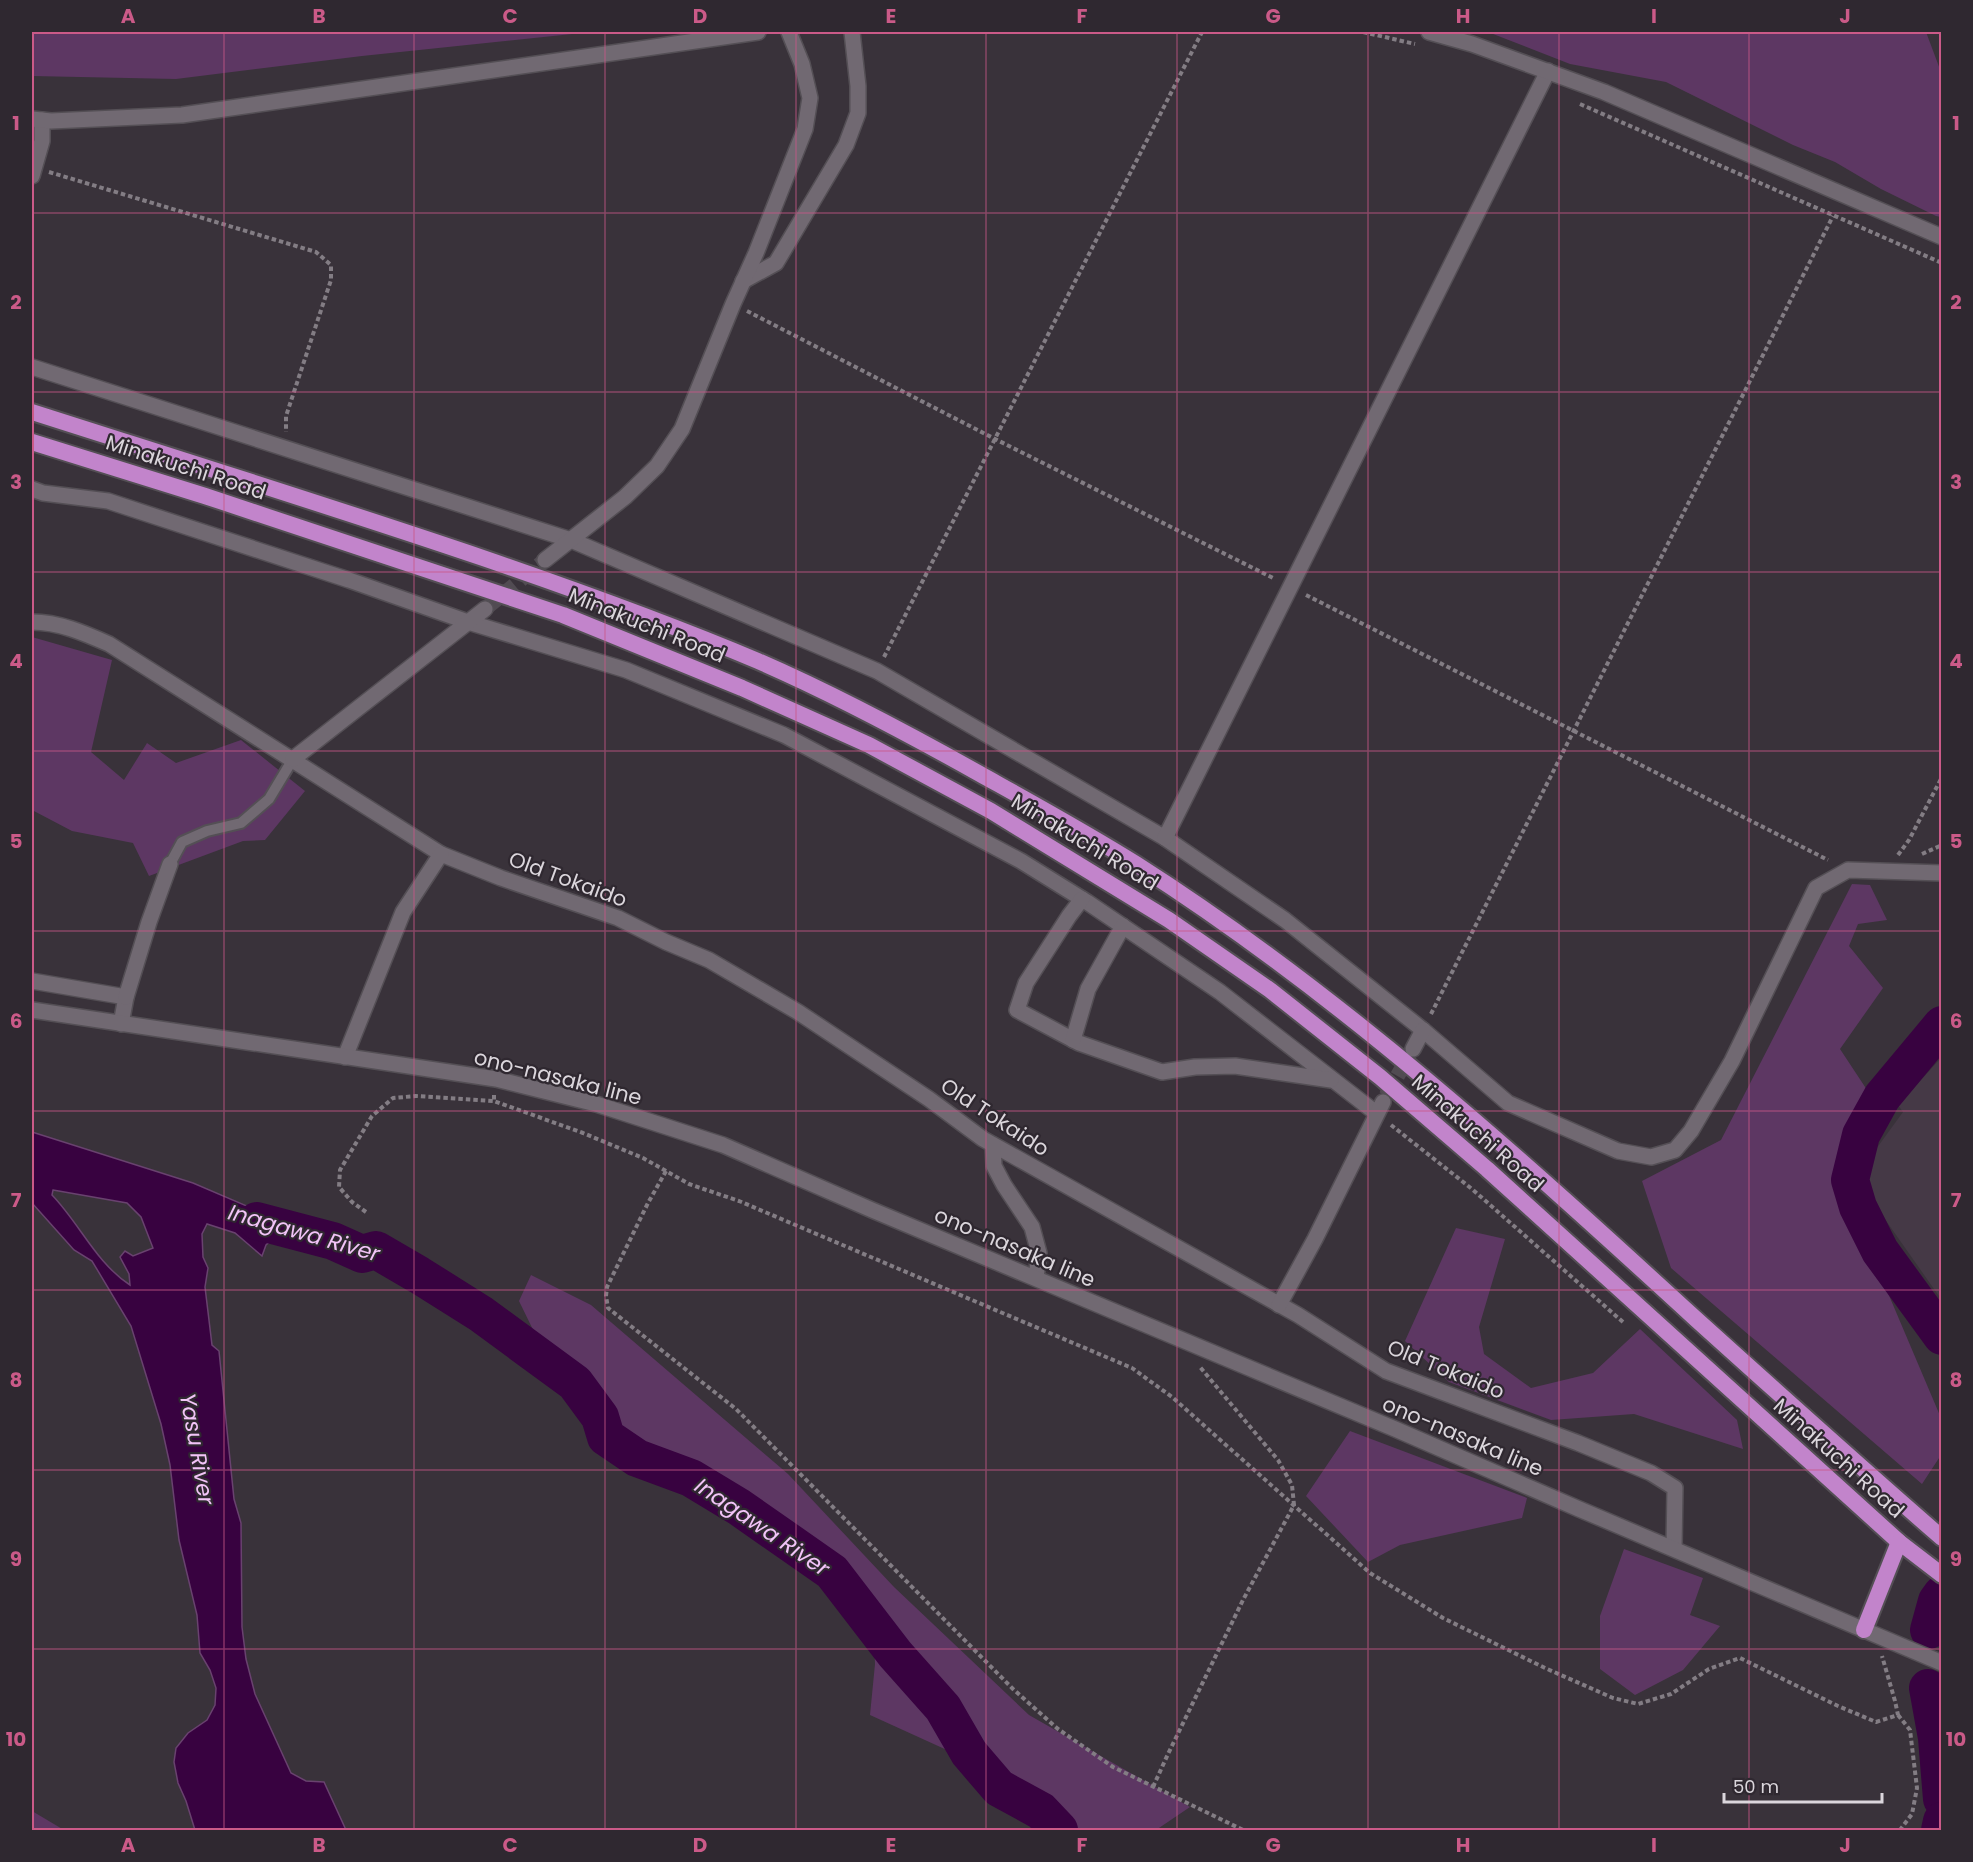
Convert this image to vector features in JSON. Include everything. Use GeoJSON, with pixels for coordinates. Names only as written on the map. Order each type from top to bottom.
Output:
{"type":"FeatureCollection","features":[{"type":"Feature","properties":{"kind":"highway","name":"Minakuchi Road"},"geometry":{"type":"LineString","coordinates":[[32,412],[408,532],[630,609],[762,663],[847,703],[932,747],[1059,818],[1136,864],[1214,917],[1291,972],[1366,1030],[1571,1204],[1826,1437],[1941,1538]]}},
{"type":"Feature","properties":{"kind":"highway","name":"Minakuchi Road"},"geometry":{"type":"LineString","coordinates":[[32,442],[206,496],[563,615],[742,688],[868,745],[991,811],[1169,920],[1270,990],[1380,1077],[1487,1169],[1899,1542],[1937,1572]]}},
{"type":"Feature","properties":{"kind":"highway"},"geometry":{"type":"LineString","coordinates":[[1864,1630],[1899,1542]]}},
{"type":"Feature","properties":{"kind":"street"},"geometry":{"type":"LineString","coordinates":[[33,172],[42,141],[37,120],[182,115],[758,32]]}},
{"type":"Feature","properties":{"kind":"street"},"geometry":{"type":"LineString","coordinates":[[744,281],[776,262],[846,145],[858,113],[858,86],[852,32]]}},
{"type":"Feature","properties":{"kind":"street"},"geometry":{"type":"LineString","coordinates":[[1429,32],[1472,44],[1604,92],[1941,237]]}},
{"type":"Feature","properties":{"kind":"street"},"geometry":{"type":"LineString","coordinates":[[545,560],[624,497],[657,466],[682,429],[805,129],[810,98],[802,64],[791,36]]}},
{"type":"Feature","properties":{"kind":"street"},"geometry":{"type":"LineString","coordinates":[[1165,838],[1548,71]]}},
{"type":"Feature","properties":{"kind":"street"},"geometry":{"type":"LineString","coordinates":[[32,367],[571,540],[877,671],[1165,838],[1285,920],[1423,1030],[1508,1103],[1617,1151],[1652,1157],[1675,1150],[1691,1131],[1732,1061],[1816,888],[1848,870],[1941,873]]}},
{"type":"Feature","properties":{"kind":"street"},"geometry":{"type":"LineString","coordinates":[[32,489],[43,493],[108,501],[349,580],[468,622],[626,670],[784,735],[1021,861],[1082,899],[1220,992],[1334,1080],[1379,1107],[1315,1239],[1279,1305]]}},
{"type":"Feature","properties":{"kind":"street"},"geometry":{"type":"LineString","coordinates":[[292,759],[485,609]]}},
{"type":"Feature","properties":{"kind":"street","name":"Old Tokaido"},"geometry":{"type":"LineString","coordinates":[[32,622],[80,631],[109,644],[441,854],[501,878],[618,918],[709,960],[798,1012],[929,1099],[984,1140],[1279,1305],[1386,1371],[1651,1473],[1675,1488],[1674,1548]]}},
{"type":"Feature","properties":{"kind":"street"},"geometry":{"type":"LineString","coordinates":[[345,1058],[404,912],[441,854]]}},
{"type":"Feature","properties":{"kind":"street"},"geometry":{"type":"LineString","coordinates":[[121,1024],[126,997],[148,922],[170,864]]}},
{"type":"Feature","properties":{"kind":"street"},"geometry":{"type":"LineString","coordinates":[[1082,899],[1026,983],[1017,1010],[1073,1040],[1162,1072],[1195,1067],[1235,1066],[1334,1080]]}},
{"type":"Feature","properties":{"kind":"street"},"geometry":{"type":"LineString","coordinates":[[1073,1040],[1088,989],[1123,926]]}},
{"type":"Feature","properties":{"kind":"street"},"geometry":{"type":"LineString","coordinates":[[32,981],[126,997]]}},
{"type":"Feature","properties":{"kind":"street","name":"ono-nasaka line"},"geometry":{"type":"LineString","coordinates":[[32,1010],[496,1079],[596,1104],[723,1145],[872,1210],[1384,1424],[1941,1663]]}},
{"type":"Feature","properties":{"kind":"street"},"geometry":{"type":"LineString","coordinates":[[1413,1049],[1423,1030]]}},
{"type":"Feature","properties":{"kind":"street"},"geometry":{"type":"LineString","coordinates":[[993,1145],[994,1166],[1032,1227],[1039,1253],[1036,1278]]}},
{"type":"Feature","properties":{"kind":"lane"},"geometry":{"type":"LineString","coordinates":[[170,864],[182,842],[207,831],[241,823],[269,799],[292,759]]}},
{"type":"Feature","properties":{"kind":"path"},"geometry":{"type":"LineString","coordinates":[[877,671],[1202,32]]}},
{"type":"Feature","properties":{"kind":"path"},"geometry":{"type":"LineString","coordinates":[[1572,101],[1941,263]]}},
{"type":"Feature","properties":{"kind":"path"},"geometry":{"type":"LineString","coordinates":[[33,172],[316,252],[331,265],[331,280],[286,416],[286,448]]}},
{"type":"Feature","properties":{"kind":"path"},"geometry":{"type":"LineString","coordinates":[[1423,1030],[1833,216]]}},
{"type":"Feature","properties":{"kind":"path"},"geometry":{"type":"LineString","coordinates":[[733,304],[1848,870]]}},
{"type":"Feature","properties":{"kind":"path"},"geometry":{"type":"LineString","coordinates":[[1887,871],[1909,840],[1941,777]]}},
{"type":"Feature","properties":{"kind":"path"},"geometry":{"type":"LineString","coordinates":[[494,1101],[496,1079]]}},
{"type":"Feature","properties":{"kind":"path"},"geometry":{"type":"LineString","coordinates":[[366,1212],[352,1202],[339,1187],[340,1170],[372,1116],[393,1098],[416,1096],[494,1101],[583,1133],[643,1158],[689,1184],[740,1201],[1132,1368],[1172,1397],[1370,1573],[1443,1618],[1545,1668],[1613,1698],[1638,1704],[1671,1694],[1709,1669],[1740,1658],[1876,1722],[1898,1716]]}},
{"type":"Feature","properties":{"kind":"path"},"geometry":{"type":"LineString","coordinates":[[1379,1107],[1624,1323]]}},
{"type":"Feature","properties":{"kind":"path"},"geometry":{"type":"LineString","coordinates":[[666,1171],[607,1287],[608,1308],[736,1409],[1012,1689],[1058,1729],[1113,1767],[1243,1830]]}},
{"type":"Feature","properties":{"kind":"path"},"geometry":{"type":"LineString","coordinates":[[1153,1787],[1238,1611],[1294,1505],[1292,1485],[1278,1460],[1194,1360],[1180,1340]]}},
{"type":"Feature","properties":{"kind":"path"},"geometry":{"type":"LineString","coordinates":[[1864,1630],[1881,1652],[1898,1716],[1910,1730],[1917,1788],[1912,1814],[1900,1830]]}},
{"type":"Feature","properties":{"kind":"shaded area"},"geometry":{"type":"Polygon","coordinates":[[[32,32],[591,32],[362,56],[176,79],[32,76],[32,32]]]}},
{"type":"Feature","properties":{"kind":"shaded area"},"geometry":{"type":"Polygon","coordinates":[[[1488,32],[1926,32],[1941,72],[1941,217],[1881,189],[1835,162],[1793,145],[1666,82],[1570,64],[1488,32]]]}},
{"type":"Feature","properties":{"kind":"shaded area"},"geometry":{"type":"Polygon","coordinates":[[[32,637],[112,660],[91,752],[124,780],[147,743],[176,763],[241,740],[305,791],[265,840],[243,841],[149,876],[133,843],[72,831],[32,810],[32,637]]]}},
{"type":"Feature","properties":{"kind":"shaded area"},"geometry":{"type":"Polygon","coordinates":[[[1852,884],[1870,885],[1887,920],[1858,924],[1849,946],[1883,988],[1840,1049],[1875,1102],[1843,1187],[1941,1418],[1941,1455],[1922,1484],[1671,1268],[1642,1181],[1721,1140],[1852,884]]]}},
{"type":"Feature","properties":{"kind":"shaded area"},"geometry":{"type":"Polygon","coordinates":[[[1941,1058],[1941,1299],[1875,1205],[1868,1182],[1871,1156],[1903,1112],[1898,1105],[1941,1058]]]}},
{"type":"Feature","properties":{"kind":"shaded area"},"geometry":{"type":"Polygon","coordinates":[[[1456,1228],[1505,1239],[1479,1327],[1484,1354],[1531,1388],[1593,1373],[1640,1329],[1737,1420],[1743,1449],[1634,1414],[1551,1420],[1449,1382],[1405,1341],[1456,1228]]]}},
{"type":"Feature","properties":{"kind":"shaded area"},"geometry":{"type":"Polygon","coordinates":[[[531,1275],[591,1305],[788,1474],[894,1587],[1029,1715],[1190,1807],[1156,1830],[1046,1830],[1004,1776],[870,1715],[875,1664],[873,1612],[793,1536],[620,1434],[539,1342],[519,1301],[531,1275]]]}},
{"type":"Feature","properties":{"kind":"shaded area"},"geometry":{"type":"Polygon","coordinates":[[[1350,1431],[1527,1498],[1522,1518],[1400,1545],[1368,1562],[1306,1496],[1350,1431]]]}},
{"type":"Feature","properties":{"kind":"shaded area"},"geometry":{"type":"Polygon","coordinates":[[[1624,1549],[1703,1578],[1690,1615],[1720,1626],[1683,1670],[1635,1695],[1600,1669],[1600,1616],[1624,1549]]]}},
{"type":"Feature","properties":{"kind":"shaded area"},"geometry":{"type":"Polygon","coordinates":[[[32,1811],[64,1830],[32,1830],[32,1811]]]}},
{"type":"Feature","properties":{"kind":"water","name":"Yasu River"},"geometry":{"type":"Polygon","coordinates":[[[32,1132],[193,1183],[312,1234],[274,1238],[266,1245],[262,1256],[235,1233],[207,1224],[202,1234],[203,1257],[208,1268],[205,1287],[212,1345],[219,1351],[234,1499],[241,1523],[242,1627],[246,1659],[255,1694],[291,1773],[306,1781],[324,1782],[346,1830],[195,1830],[178,1783],[174,1762],[176,1748],[188,1733],[207,1720],[215,1705],[216,1688],[210,1670],[200,1653],[197,1615],[179,1540],[170,1465],[161,1424],[131,1326],[92,1261],[74,1250],[32,1203],[32,1132]],[[53,1190],[52,1195],[107,1266],[130,1285],[129,1274],[120,1257],[125,1251],[133,1256],[153,1248],[141,1217],[127,1203],[53,1190]]]}},
{"type":"Feature","properties":{"kind":"waterway","name":"Inagawa River"},"geometry":{"type":"LineString","coordinates":[[1942,1025],[1882,1097],[1861,1135],[1850,1180],[1858,1207],[1880,1251],[1942,1336]]}},
{"type":"Feature","properties":{"kind":"waterway","name":"Inagawa River"},"geometry":{"type":"LineString","coordinates":[[257,1221],[333,1241],[362,1254],[376,1250],[419,1275],[481,1314],[575,1383],[600,1417],[606,1437],[637,1458],[691,1478],[739,1507],[832,1572],[895,1654],[943,1708],[969,1753],[999,1788],[1041,1811],[1059,1830]]}},
{"type":"Feature","properties":{"kind":"waterway","name":"Inagawa River"},"geometry":{"type":"LineString","coordinates":[[1929,1630],[1937,1601],[1942,1594]]}},
{"type":"Feature","properties":{"kind":"waterway","name":"Inagawa River"},"geometry":{"type":"LineString","coordinates":[[1928,1688],[1937,1738],[1942,1799]]}},
{"type":"Feature","properties":{"kind":"waterway","name":"Inagawa River"},"geometry":{"type":"LineString","coordinates":[[1940,1830],[1942,1821]]}},
{"type":"Feature","properties":{"kind":"tunnel"},"geometry":{"type":"LineString","coordinates":[[485,609],[545,560]]}},
{"type":"Feature","properties":{"kind":"tunnel"},"geometry":{"type":"LineString","coordinates":[[1386,1096],[1410,1054]]}}]}
